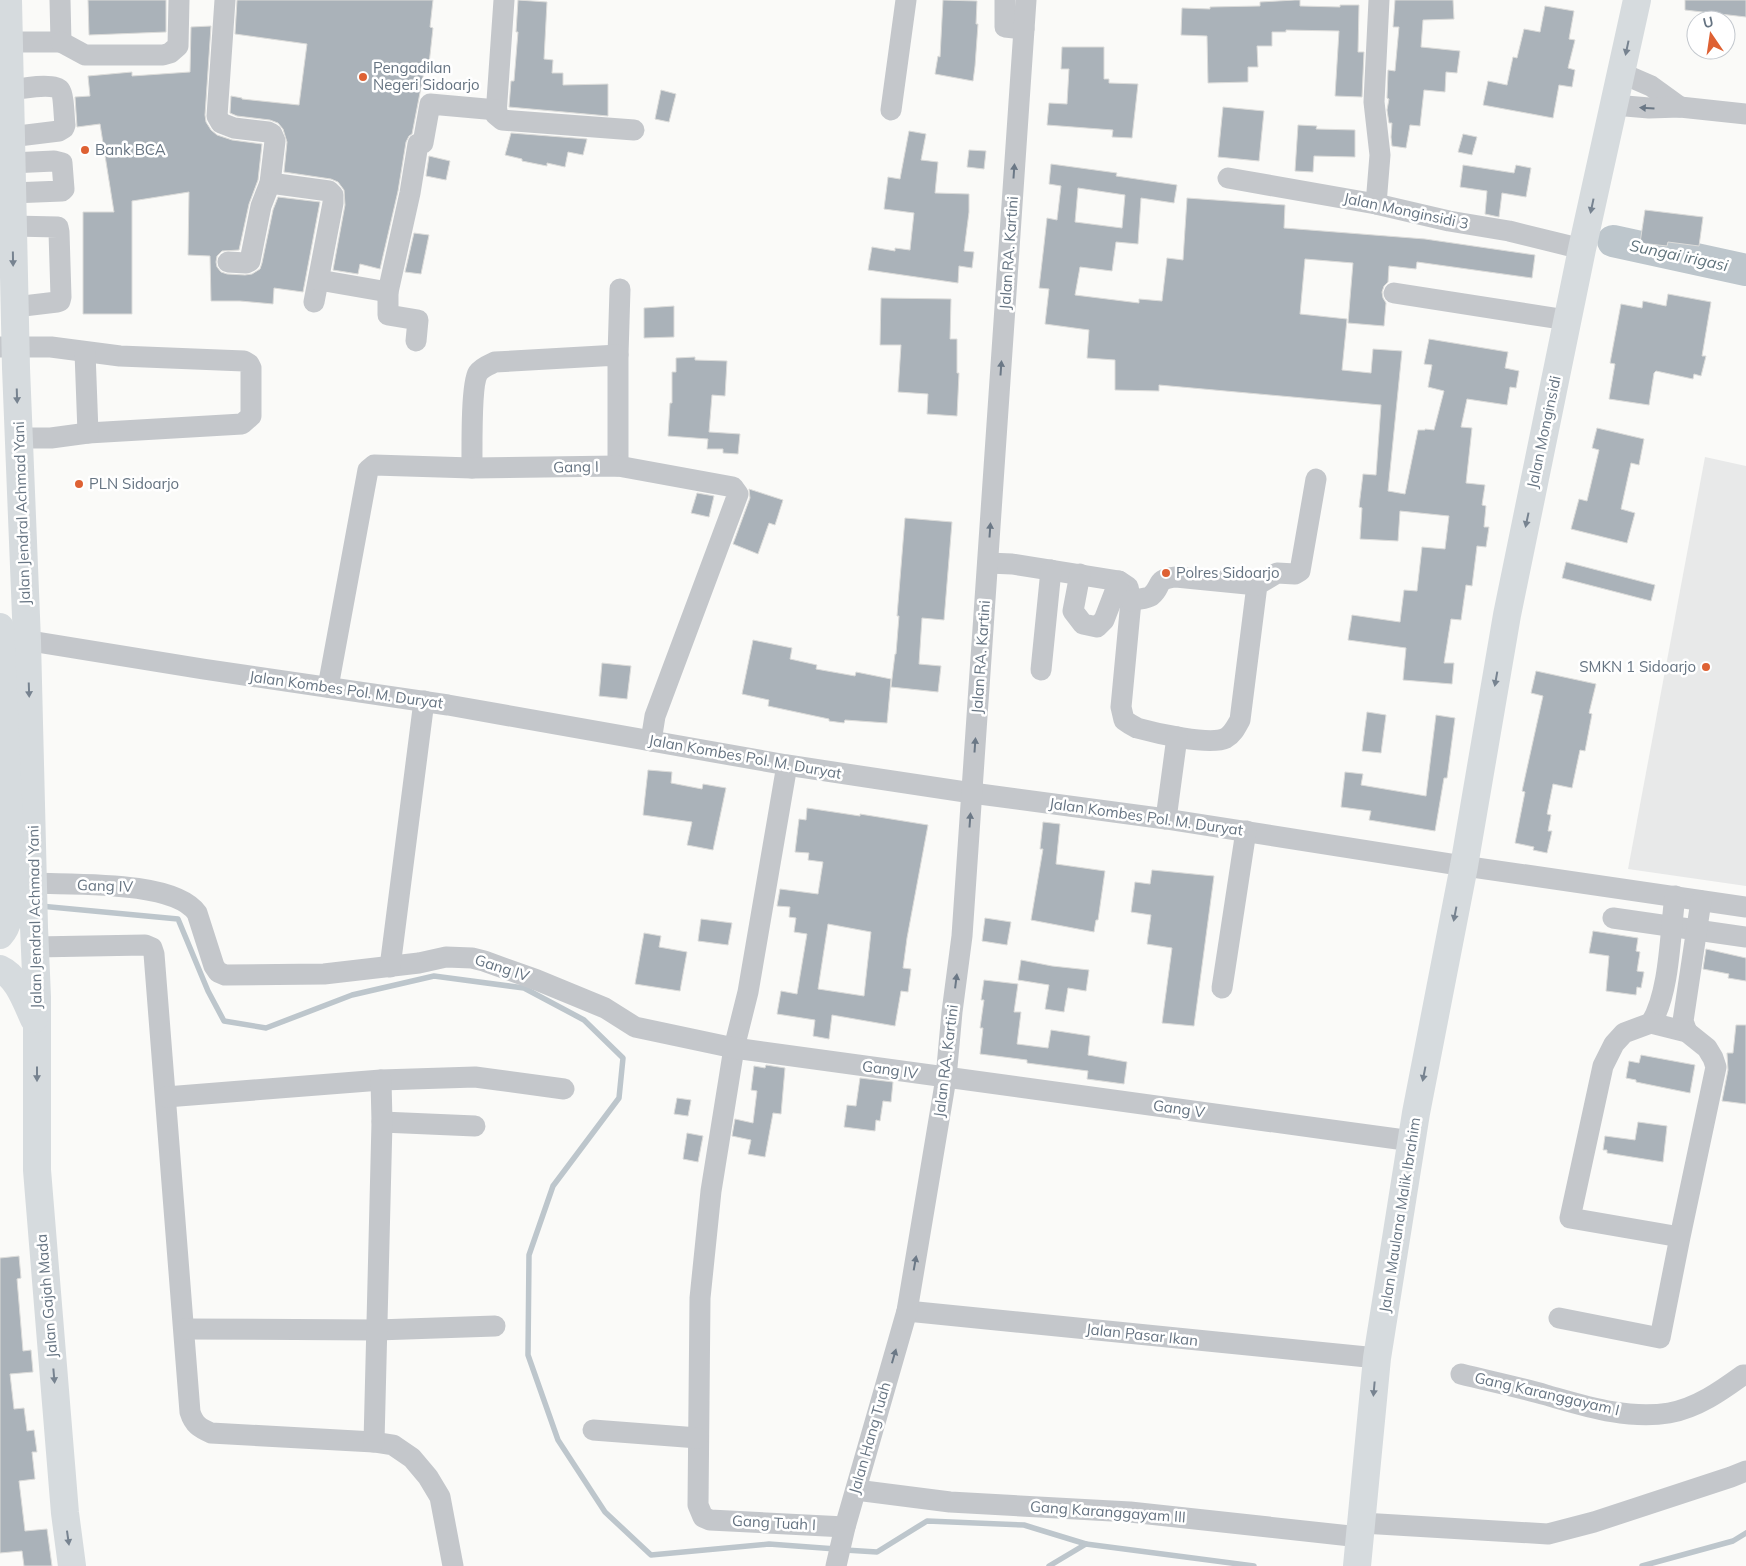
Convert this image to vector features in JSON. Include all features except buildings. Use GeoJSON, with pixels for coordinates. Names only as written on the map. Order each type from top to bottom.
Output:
{"type":"FeatureCollection","features":[{"type":"Feature","properties":{"kind":"main road","name":"Jalan Jendral Achmad Yani"},"geometry":{"type":"LineString","coordinates":[[8,0],[15,307],[8,347],[18,438],[28,641],[27,888],[35,937],[37,1025]]}},
{"type":"Feature","properties":{"kind":"main road","name":"Jalan Monginsidi"},"geometry":{"type":"LineString","coordinates":[[1464,866],[1507,616],[1567,320],[1637,0]]}},
{"type":"Feature","properties":{"kind":"main road","name":"Jalan Jendral Achmad Yani"},"geometry":{"type":"LineString","coordinates":[[0,627],[5,850],[27,888]]}},
{"type":"Feature","properties":{"kind":"main road","name":"Jalan Maulana Malik Ibrahim"},"geometry":{"type":"LineString","coordinates":[[1360,1542],[1377,1358],[1412,1141],[1464,866]]}},
{"type":"Feature","properties":{"kind":"main road","name":"Jalan Jendral Achmad Yani"},"geometry":{"type":"LineString","coordinates":[[0,935],[9,916],[27,888]]}},
{"type":"Feature","properties":{"kind":"main road"},"geometry":{"type":"LineString","coordinates":[[0,969],[7,972],[18,986],[37,1025]]}},
{"type":"Feature","properties":{"kind":"main road","name":"Jalan Gajah Mada"},"geometry":{"type":"LineString","coordinates":[[37,1025],[38,1170],[64,1513],[72,1566]]}},
{"type":"Feature","properties":{"kind":"street"},"geometry":{"type":"LineString","coordinates":[[60,0],[61,42]]}},
{"type":"Feature","properties":{"kind":"street"},"geometry":{"type":"LineString","coordinates":[[8,42],[61,42],[85,55],[163,55],[170,53],[178,46],[179,0]]}},
{"type":"Feature","properties":{"kind":"street"},"geometry":{"type":"LineString","coordinates":[[225,0],[217,116],[220,123],[234,128],[272,134],[275,140],[270,184],[261,206],[250,261],[246,263],[228,262]]}},
{"type":"Feature","properties":{"kind":"street"},"geometry":{"type":"LineString","coordinates":[[504,0],[496,115],[502,120],[634,130]]}},
{"type":"Feature","properties":{"kind":"street"},"geometry":{"type":"LineString","coordinates":[[891,110],[906,0]]}},
{"type":"Feature","properties":{"kind":"street"},"geometry":{"type":"LineString","coordinates":[[1005,0],[1005,27],[1024,29]]}},
{"type":"Feature","properties":{"kind":"street","name":"Jalan RA. Kartini"},"geometry":{"type":"LineString","coordinates":[[907,1311],[946,1078],[962,936],[1026,0]]}},
{"type":"Feature","properties":{"kind":"street"},"geometry":{"type":"LineString","coordinates":[[1376,204],[1380,155],[1374,102],[1379,0]]}},
{"type":"Feature","properties":{"kind":"street"},"geometry":{"type":"LineString","coordinates":[[1621,73],[1651,86],[1680,107]]}},
{"type":"Feature","properties":{"kind":"street"},"geometry":{"type":"LineString","coordinates":[[9,91],[35,87],[58,88],[61,90],[62,95],[65,125],[59,131],[10,150]]}},
{"type":"Feature","properties":{"kind":"street"},"geometry":{"type":"LineString","coordinates":[[416,341],[418,320],[386,318],[388,292],[410,194],[418,144],[423,143],[430,104],[497,110]]}},
{"type":"Feature","properties":{"kind":"street"},"geometry":{"type":"LineString","coordinates":[[1614,105],[1649,108],[1680,107],[1746,114]]}},
{"type":"Feature","properties":{"kind":"street"},"geometry":{"type":"LineString","coordinates":[[10,150],[62,163],[64,189],[62,191],[12,193]]}},
{"type":"Feature","properties":{"kind":"street","name":"Jalan Monginsidi 3"},"geometry":{"type":"LineString","coordinates":[[1228,178],[1376,204],[1449,221],[1509,231],[1582,249]]}},
{"type":"Feature","properties":{"kind":"street"},"geometry":{"type":"LineString","coordinates":[[270,184],[329,191],[333,195],[314,302]]}},
{"type":"Feature","properties":{"kind":"street"},"geometry":{"type":"LineString","coordinates":[[13,226],[58,227],[61,297],[60,301],[57,302],[15,307]]}},
{"type":"Feature","properties":{"kind":"street"},"geometry":{"type":"LineString","coordinates":[[319,280],[388,292]]}},
{"type":"Feature","properties":{"kind":"street"},"geometry":{"type":"LineString","coordinates":[[618,466],[620,289]]}},
{"type":"Feature","properties":{"kind":"street"},"geometry":{"type":"LineString","coordinates":[[1394,293],[1567,320]]}},
{"type":"Feature","properties":{"kind":"street"},"geometry":{"type":"LineString","coordinates":[[8,347],[51,347],[120,356],[244,362],[249,364],[252,374],[251,416],[242,424],[88,433],[51,438],[18,438]]}},
{"type":"Feature","properties":{"kind":"street"},"geometry":{"type":"LineString","coordinates":[[85,352],[88,433]]}},
{"type":"Feature","properties":{"kind":"street"},"geometry":{"type":"LineString","coordinates":[[472,468],[474,392],[478,373],[485,366],[494,362],[618,355]]}},
{"type":"Feature","properties":{"kind":"street","name":"Gang I"},"geometry":{"type":"LineString","coordinates":[[328,687],[368,470],[374,465],[472,468],[618,466],[733,487],[738,494],[656,716],[651,741]]}},
{"type":"Feature","properties":{"kind":"street"},"geometry":{"type":"LineString","coordinates":[[1131,601],[1149,597],[1160,582],[1166,578],[1176,577],[1257,585],[1277,573],[1295,574],[1300,571],[1316,479]]}},
{"type":"Feature","properties":{"kind":"street"},"geometry":{"type":"LineString","coordinates":[[988,563],[1012,564],[1080,574],[1119,581],[1128,587],[1131,601],[1120,707],[1124,720],[1135,727],[1177,737],[1212,740],[1225,738],[1235,731],[1240,720],[1257,585]]}},
{"type":"Feature","properties":{"kind":"street"},"geometry":{"type":"LineString","coordinates":[[1041,670],[1051,570]]}},
{"type":"Feature","properties":{"kind":"street"},"geometry":{"type":"LineString","coordinates":[[1080,574],[1073,611],[1083,624],[1097,627],[1104,620],[1119,581]]}},
{"type":"Feature","properties":{"kind":"street","name":"Jalan Kombes Pol. M. Duryat"},"geometry":{"type":"LineString","coordinates":[[0,648],[28,641],[424,701],[787,765],[972,793],[1166,819],[1464,866],[1746,906]]}},
{"type":"Feature","properties":{"kind":"street"},"geometry":{"type":"LineString","coordinates":[[390,967],[424,701]]}},
{"type":"Feature","properties":{"kind":"street"},"geometry":{"type":"LineString","coordinates":[[1166,819],[1177,737]]}},
{"type":"Feature","properties":{"kind":"street"},"geometry":{"type":"LineString","coordinates":[[593,1430],[698,1438],[700,1298],[711,1191],[734,1048],[748,992],[787,765]]}},
{"type":"Feature","properties":{"kind":"street"},"geometry":{"type":"LineString","coordinates":[[1222,988],[1246,831]]}},
{"type":"Feature","properties":{"kind":"street","name":"Gang IV"},"geometry":{"type":"LineString","coordinates":[[27,888],[139,887],[163,893],[193,907],[197,913],[214,966],[218,972],[225,975],[324,974],[390,967],[460,956],[484,960],[537,980],[605,1008],[635,1027],[734,1048],[946,1078]]}},
{"type":"Feature","properties":{"kind":"street"},"geometry":{"type":"LineString","coordinates":[[1651,1023],[1656,1015],[1667,974],[1675,896]]}},
{"type":"Feature","properties":{"kind":"street"},"geometry":{"type":"LineString","coordinates":[[1687,1032],[1683,1020],[1702,901]]}},
{"type":"Feature","properties":{"kind":"street"},"geometry":{"type":"LineString","coordinates":[[1612,918],[1746,937]]}},
{"type":"Feature","properties":{"kind":"street"},"geometry":{"type":"LineString","coordinates":[[35,937],[145,945],[152,948],[157,984],[190,1412],[193,1421],[200,1428],[212,1433],[374,1442],[393,1445],[412,1458],[428,1476],[440,1497],[453,1566]]}},
{"type":"Feature","properties":{"kind":"street"},"geometry":{"type":"LineString","coordinates":[[1559,1318],[1660,1338],[1716,1067],[1707,1048],[1687,1032],[1651,1023],[1624,1033],[1614,1044],[1603,1066],[1570,1218],[1680,1237]]}},
{"type":"Feature","properties":{"kind":"street"},"geometry":{"type":"LineString","coordinates":[[166,1097],[381,1080],[475,1077],[564,1089]]}},
{"type":"Feature","properties":{"kind":"street","name":"Gang V"},"geometry":{"type":"LineString","coordinates":[[946,1078],[1412,1141]]}},
{"type":"Feature","properties":{"kind":"street"},"geometry":{"type":"LineString","coordinates":[[374,1442],[382,1122],[381,1080]]}},
{"type":"Feature","properties":{"kind":"street"},"geometry":{"type":"LineString","coordinates":[[382,1122],[475,1126]]}},
{"type":"Feature","properties":{"kind":"street","name":"Jalan Pasar Ikan"},"geometry":{"type":"LineString","coordinates":[[907,1311],[1377,1358]]}},
{"type":"Feature","properties":{"kind":"street","name":"Jalan Hang Tuah"},"geometry":{"type":"LineString","coordinates":[[836,1566],[907,1311]]}},
{"type":"Feature","properties":{"kind":"street"},"geometry":{"type":"LineString","coordinates":[[184,1329],[377,1330],[495,1326]]}},
{"type":"Feature","properties":{"kind":"street","name":"Gang Karanggayam I"},"geometry":{"type":"LineString","coordinates":[[1461,1374],[1606,1411],[1648,1414],[1670,1413],[1696,1405],[1744,1375]]}},
{"type":"Feature","properties":{"kind":"street","name":"Gang Tuah I"},"geometry":{"type":"LineString","coordinates":[[698,1438],[698,1505],[703,1517],[710,1520],[844,1532]]}},
{"type":"Feature","properties":{"kind":"street","name":"Gang Karanggayam III"},"geometry":{"type":"LineString","coordinates":[[856,1490],[950,1502],[1130,1512],[1360,1542],[1548,1534],[1594,1522],[1731,1477],[1746,1470]]}},
{"type":"Feature","properties":{"kind":"shaded area","name":"SMKN 1 Sidoarjo"},"geometry":{"type":"Polygon","coordinates":[[[1705,457],[1746,466],[1746,886],[1628,869],[1705,457]]]}},
{"type":"Feature","properties":{"kind":"waterway","name":"Sungai irigasi"},"geometry":{"type":"LineString","coordinates":[[1613,241],[1746,270]]}},
{"type":"Feature","properties":{"kind":"waterway"},"geometry":{"type":"LineString","coordinates":[[40,906],[178,919],[208,991],[224,1021],[266,1028],[352,995],[434,976],[524,988],[584,1020],[623,1058],[619,1098],[553,1186],[529,1255],[528,1355],[558,1440],[605,1512],[651,1555],[769,1544],[836,1549]]}},
{"type":"Feature","properties":{"kind":"waterway"},"geometry":{"type":"LineString","coordinates":[[845,1550],[877,1552],[927,1521],[1024,1525],[1086,1544]]}},
{"type":"Feature","properties":{"kind":"waterway"},"geometry":{"type":"LineString","coordinates":[[1642,1566],[1733,1541],[1746,1533]]}},
{"type":"Feature","properties":{"kind":"waterway"},"geometry":{"type":"LineString","coordinates":[[1049,1566],[1086,1544],[1254,1566]]}},
{"type":"Feature","properties":{"kind":"place","name":"Pengadilan Negeri Sidoarjo"},"geometry":{"type":"Point","coordinates":[363,77]}},
{"type":"Feature","properties":{"kind":"place","name":"Bank BCA"},"geometry":{"type":"Point","coordinates":[85,150]}},
{"type":"Feature","properties":{"kind":"place","name":"PLN Sidoarjo"},"geometry":{"type":"Point","coordinates":[79,484]}},
{"type":"Feature","properties":{"kind":"place","name":"Polres Sidoarjo"},"geometry":{"type":"Point","coordinates":[1166,573]}},
{"type":"Feature","properties":{"kind":"place","name":"SMKN 1 Sidoarjo"},"geometry":{"type":"Point","coordinates":[1706,667]}}]}
